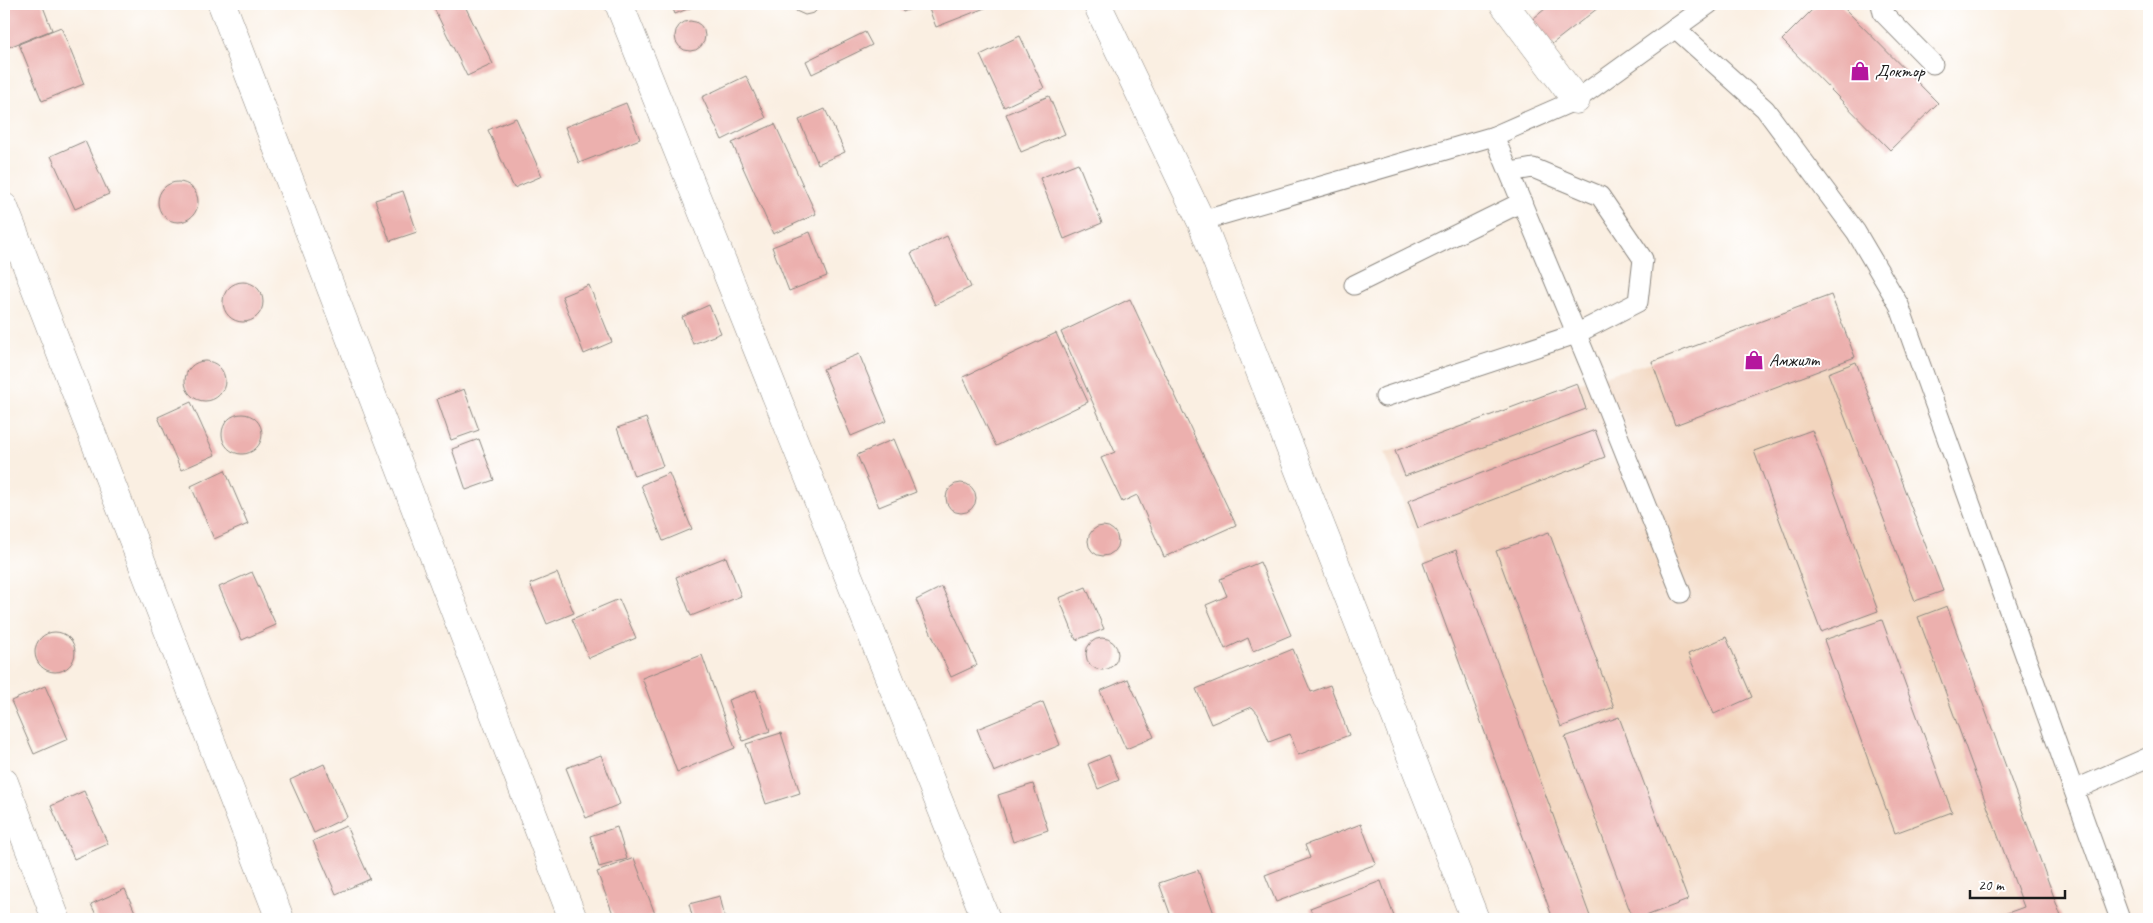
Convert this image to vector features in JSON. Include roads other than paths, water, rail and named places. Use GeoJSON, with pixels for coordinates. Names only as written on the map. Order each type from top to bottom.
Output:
{"type":"FeatureCollection","features":[{"type":"Feature","properties":{"kind":"street"},"geometry":{"type":"LineString","coordinates":[[222,4],[573,919]]}},
{"type":"Feature","properties":{"kind":"street"},"geometry":{"type":"LineString","coordinates":[[619,4],[986,919]]}},
{"type":"Feature","properties":{"kind":"street"},"geometry":{"type":"LineString","coordinates":[[1097,4],[1201,221],[1475,919]]}},
{"type":"Feature","properties":{"kind":"street"},"geometry":{"type":"LineString","coordinates":[[1504,4],[1576,100]]}},
{"type":"Feature","properties":{"kind":"street"},"geometry":{"type":"LineString","coordinates":[[4,208],[280,919]]}},
{"type":"Feature","properties":{"kind":"street"},"geometry":{"type":"LineString","coordinates":[[4,782],[56,919]]}},
{"type":"Feature","properties":{"kind":"lane"},"geometry":{"type":"LineString","coordinates":[[1201,221],[1494,136],[1576,100],[1709,4]]}},
{"type":"Feature","properties":{"kind":"lane"},"geometry":{"type":"LineString","coordinates":[[1881,4],[1883,13],[1934,64]]}},
{"type":"Feature","properties":{"kind":"lane"},"geometry":{"type":"LineString","coordinates":[[1675,28],[1765,109],[1856,232],[1899,305],[2120,919]]}},
{"type":"Feature","properties":{"kind":"lane"},"geometry":{"type":"LineString","coordinates":[[1494,136],[1681,594]]}},
{"type":"Feature","properties":{"kind":"lane"},"geometry":{"type":"LineString","coordinates":[[1385,397],[1576,334],[1638,302],[1643,258],[1600,196],[1533,168],[1510,172]]}},
{"type":"Feature","properties":{"kind":"lane"},"geometry":{"type":"LineString","coordinates":[[1354,285],[1522,202]]}},
{"type":"Feature","properties":{"kind":"lane"},"geometry":{"type":"LineString","coordinates":[[2074,790],[2149,757]]}},
{"type":"Feature","properties":{"kind":"place","name":"Доктор"},"geometry":{"type":"Point","coordinates":[1860,71]}},
{"type":"Feature","properties":{"kind":"place","name":"Амжилт"},"geometry":{"type":"Point","coordinates":[1754,360]}}]}
